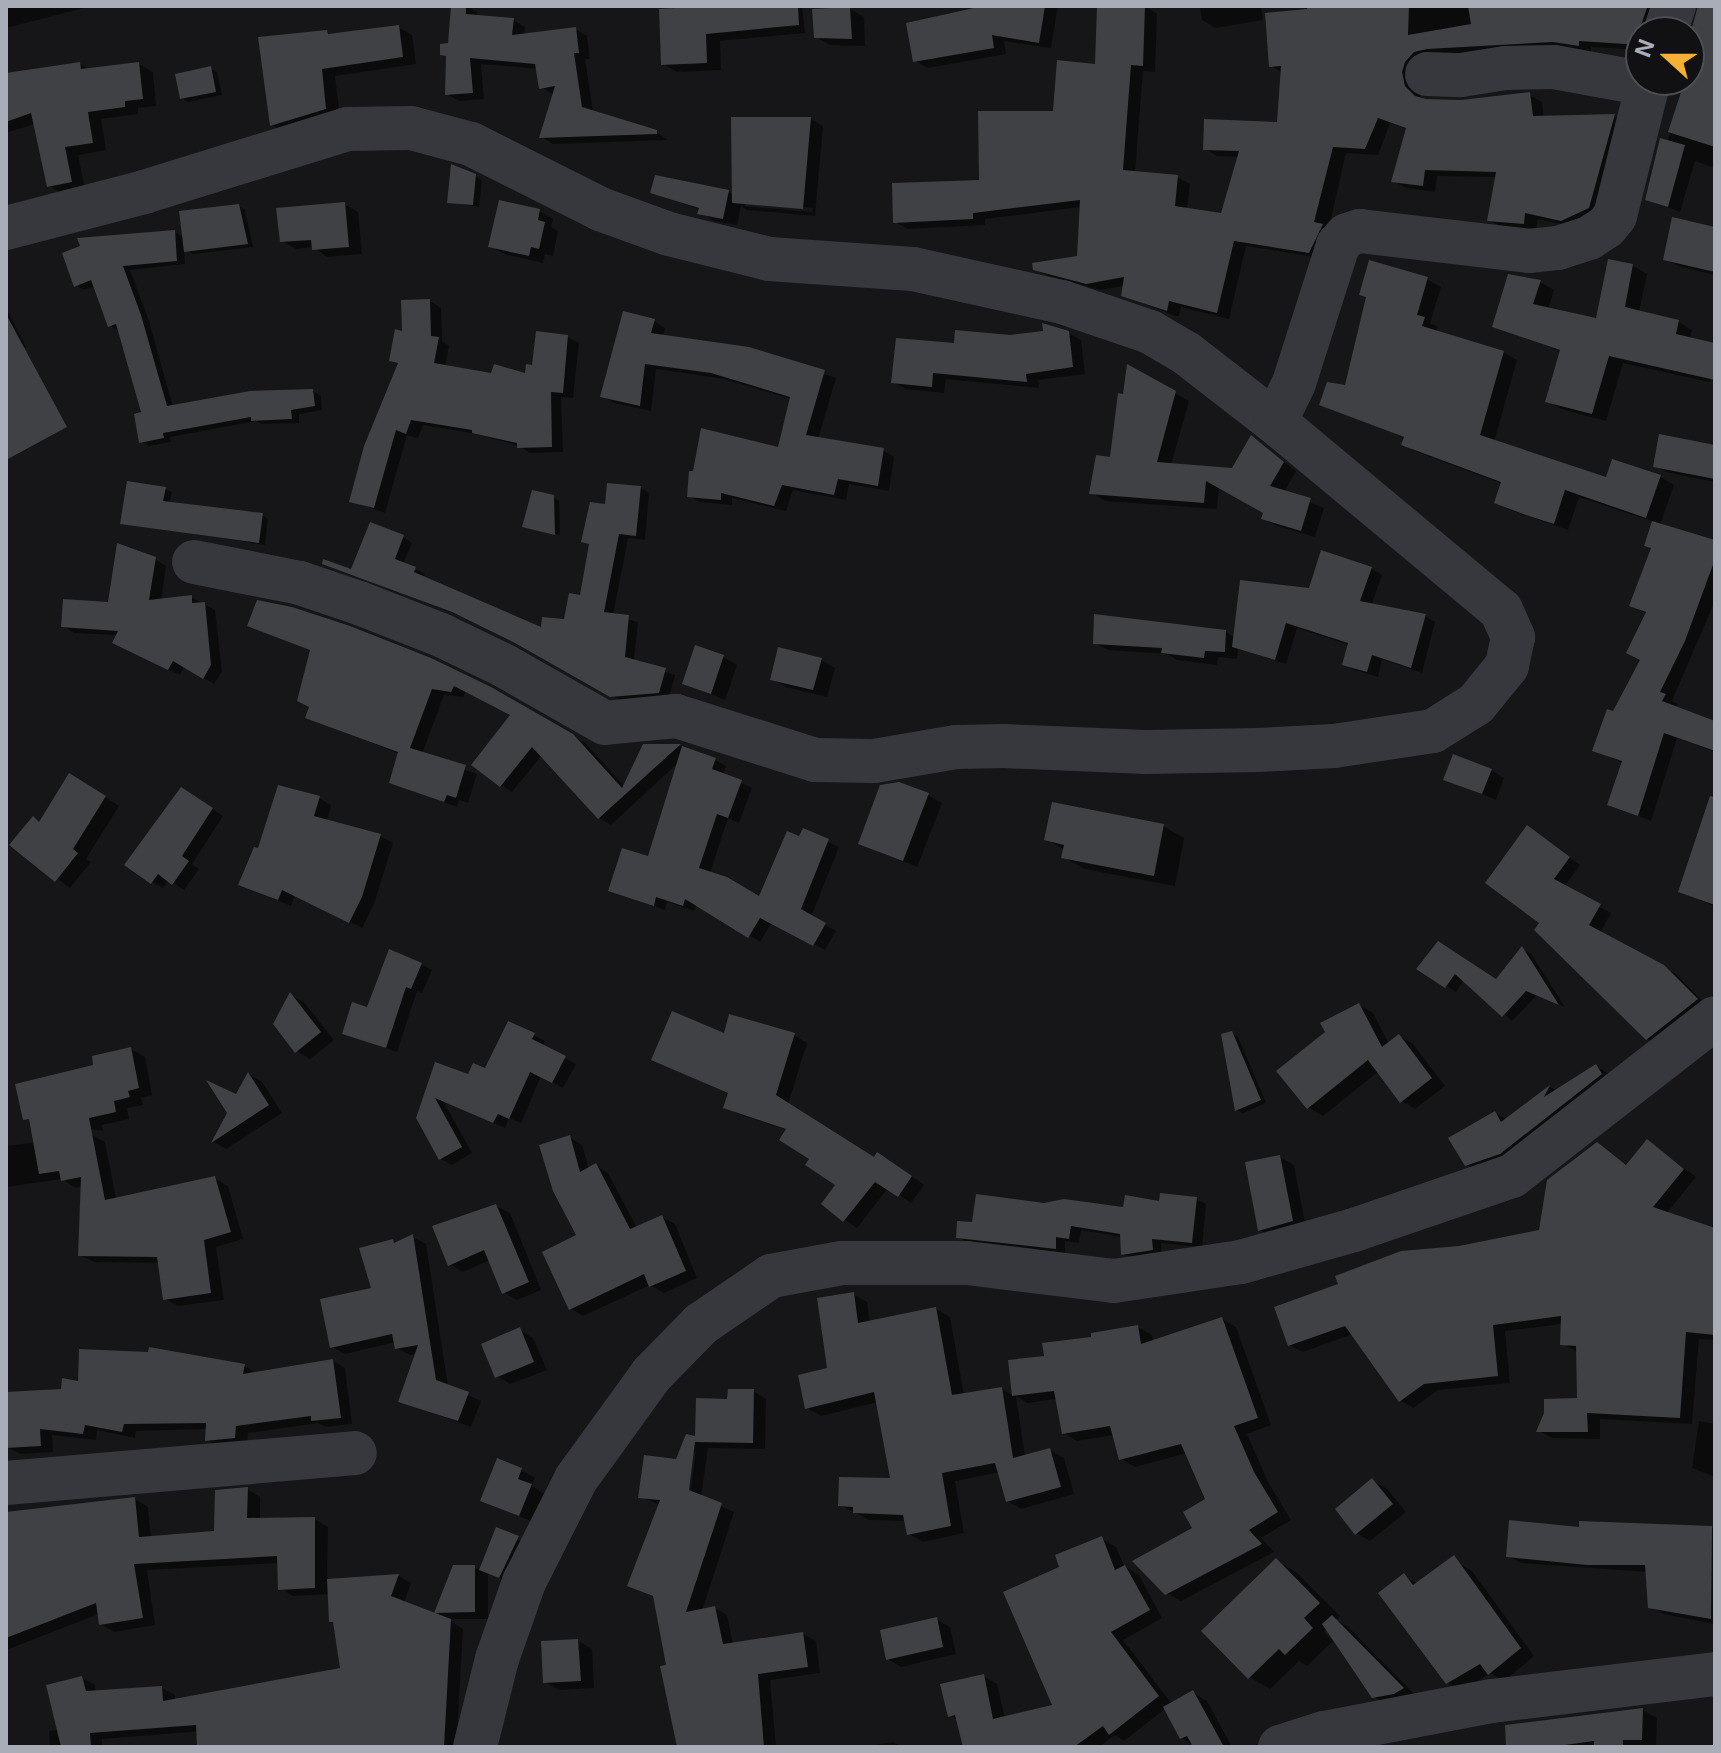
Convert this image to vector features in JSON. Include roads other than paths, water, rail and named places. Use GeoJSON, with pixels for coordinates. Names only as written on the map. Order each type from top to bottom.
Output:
{"type":"FeatureCollection","features":[{"type":"Feature","properties":{"kind":"street"},"geometry":{"type":"LineString","coordinates":[[1427,74],[1461,75],[1505,68],[1554,67],[1625,78]]}},
{"type":"Feature","properties":{"kind":"street"},"geometry":{"type":"LineString","coordinates":[[1275,422],[1294,383],[1338,245],[1347,235],[1360,231],[1529,251],[1558,248],[1589,238],[1606,227],[1615,216],[1645,96]]}},
{"type":"Feature","properties":{"kind":"street"},"geometry":{"type":"LineString","coordinates":[[6,228],[144,192],[347,129],[411,128],[471,144],[600,209],[669,234],[769,259],[913,269],[1028,294],[1150,332],[1186,353],[1275,422],[1501,610],[1513,637],[1507,666],[1476,704],[1433,731],[1334,746],[1258,750],[1146,752],[956,747],[874,761],[815,760],[676,716],[605,723],[503,665],[372,608],[300,583],[194,562]]}},
{"type":"Feature","properties":{"kind":"street"},"geometry":{"type":"LineString","coordinates":[[475,1747],[497,1659],[524,1582],[576,1479],[652,1374],[701,1324],[771,1276],[842,1263],[967,1263],[1114,1281],[1241,1262],[1354,1230],[1512,1176],[1715,1018]]}},
{"type":"Feature","properties":{"kind":"street"},"geometry":{"type":"LineString","coordinates":[[6,1483],[355,1453]]}},
{"type":"Feature","properties":{"kind":"street"},"geometry":{"type":"LineString","coordinates":[[1280,1747],[1324,1733],[1492,1701],[1715,1674]]}},
{"type":"Feature","properties":{"kind":"street"},"geometry":{"type":"LineString","coordinates":[[1324,1733],[1399,1747]]}}]}
